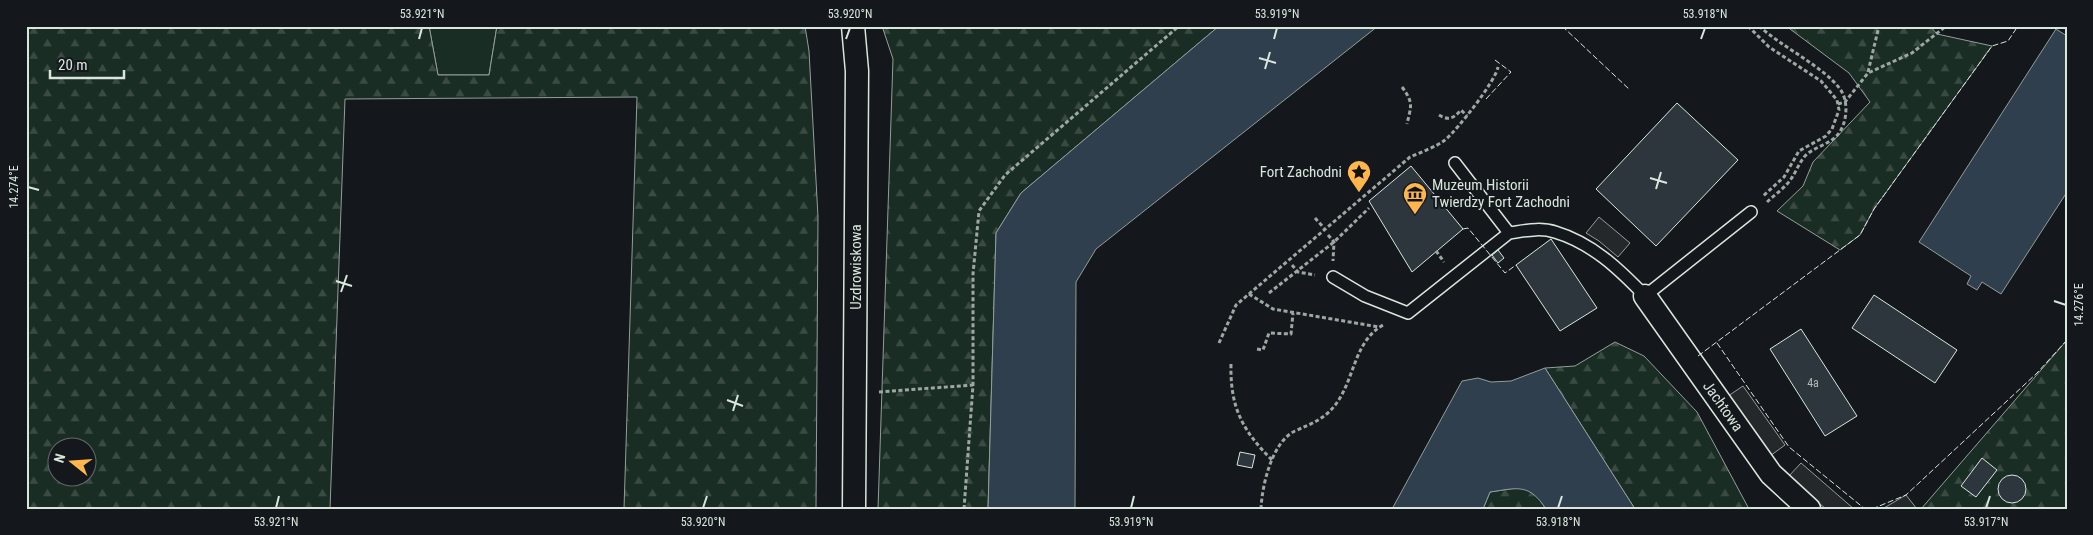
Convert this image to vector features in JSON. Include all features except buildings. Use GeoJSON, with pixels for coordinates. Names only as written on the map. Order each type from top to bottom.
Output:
{"type":"FeatureCollection","features":[{"type":"Feature","properties":{"kind":"street","name":"Uzdrowiskowa"},"geometry":{"type":"LineString","coordinates":[[853,26],[857,71],[854,509]]}},
{"type":"Feature","properties":{"kind":"street","name":"Jachtowa"},"geometry":{"type":"LineString","coordinates":[[1645,296],[1771,474],[1809,509]]}},
{"type":"Feature","properties":{"kind":"lane"},"geometry":{"type":"LineString","coordinates":[[1455,163],[1509,233]]}},
{"type":"Feature","properties":{"kind":"lane"},"geometry":{"type":"LineString","coordinates":[[1333,277],[1365,296],[1408,313],[1509,233],[1537,229],[1555,232],[1590,247],[1615,265],[1645,296],[1751,212]]}},
{"type":"Feature","properties":{"kind":"path"},"geometry":{"type":"LineString","coordinates":[[964,509],[973,385],[974,274],[978,211],[1004,175],[1179,26]]}},
{"type":"Feature","properties":{"kind":"path"},"geometry":{"type":"LineString","coordinates":[[1748,26],[1788,61],[1821,81],[1838,104],[1839,110],[1832,129],[1826,136],[1799,152],[1784,177],[1757,202],[1751,212]]}},
{"type":"Feature","properties":{"kind":"path"},"geometry":{"type":"LineString","coordinates":[[1751,212],[1762,206],[1790,181],[1807,154],[1829,143],[1840,132],[1845,121],[1845,102],[1842,90],[1829,78],[1775,40],[1759,26]]}},
{"type":"Feature","properties":{"kind":"path"},"geometry":{"type":"LineString","coordinates":[[1838,104],[1845,102],[1868,73],[1879,26]]}},
{"type":"Feature","properties":{"kind":"path"},"geometry":{"type":"LineString","coordinates":[[1868,73],[1912,53],[1946,26]]}},
{"type":"Feature","properties":{"kind":"path"},"geometry":{"type":"LineString","coordinates":[[1220,343],[1236,305],[1324,228],[1410,157],[1444,141],[1467,116],[1478,98],[1496,77],[1498,68]]}},
{"type":"Feature","properties":{"kind":"path"},"geometry":{"type":"LineString","coordinates":[[1402,87],[1410,98],[1411,106],[1407,124]]}},
{"type":"Feature","properties":{"kind":"path"},"geometry":{"type":"LineString","coordinates":[[1439,115],[1445,119],[1453,118],[1461,110],[1467,116]]}},
{"type":"Feature","properties":{"kind":"path"},"geometry":{"type":"LineString","coordinates":[[1269,293],[1334,242],[1369,208]]}},
{"type":"Feature","properties":{"kind":"path"},"geometry":{"type":"LineString","coordinates":[[1315,218],[1324,228]]}},
{"type":"Feature","properties":{"kind":"path"},"geometry":{"type":"LineString","coordinates":[[1249,294],[1273,309],[1379,327]]}},
{"type":"Feature","properties":{"kind":"path"},"geometry":{"type":"LineString","coordinates":[[1257,349],[1264,350],[1269,333],[1291,334],[1293,312]]}},
{"type":"Feature","properties":{"kind":"path"},"geometry":{"type":"LineString","coordinates":[[1261,509],[1261,488],[1272,460],[1286,437],[1320,421],[1331,411],[1340,399],[1363,344],[1379,327],[1408,313]]}},
{"type":"Feature","properties":{"kind":"path"},"geometry":{"type":"LineString","coordinates":[[1231,364],[1231,382],[1236,410],[1252,440],[1272,460]]}},
{"type":"Feature","properties":{"kind":"path"},"geometry":{"type":"LineString","coordinates":[[855,394],[973,385]]}},
{"type":"Feature","properties":{"kind":"green space"},"geometry":{"type":"Polygon","coordinates":[[[26,26],[429,26],[438,75],[489,75],[497,26],[805,26],[809,51],[818,217],[816,509],[624,509],[637,97],[345,99],[330,509],[26,509],[26,26]]]}},
{"type":"Feature","properties":{"kind":"green space"},"geometry":{"type":"Polygon","coordinates":[[[429,26],[497,26],[489,75],[438,75],[429,26]]]}},
{"type":"Feature","properties":{"kind":"green space"},"geometry":{"type":"Polygon","coordinates":[[[882,26],[1219,26],[1021,193],[996,233],[988,509],[878,509],[893,59],[882,26]]]}},
{"type":"Feature","properties":{"kind":"green space"},"geometry":{"type":"Polygon","coordinates":[[[1786,26],[1930,26],[1937,34],[1992,46],[1874,209],[1860,235],[1840,250],[1777,211],[1803,186],[1813,162],[1870,102],[1849,73],[1786,26]]]}},
{"type":"Feature","properties":{"kind":"green space"},"geometry":{"type":"Polygon","coordinates":[[[2067,340],[2067,509],[1921,509],[2067,340]]]}},
{"type":"Feature","properties":{"kind":"green space"},"geometry":{"type":"Polygon","coordinates":[[[1615,342],[1644,356],[1697,412],[1749,509],[1635,509],[1545,368],[1575,366],[1615,342]]]}},
{"type":"Feature","properties":{"kind":"green space"},"geometry":{"type":"Polygon","coordinates":[[[1522,487],[1537,496],[1546,509],[1483,509],[1490,492],[1522,487]]]}},
{"type":"Feature","properties":{"kind":"shaded area"},"geometry":{"type":"Polygon","coordinates":[[[1599,217],[1630,243],[1618,257],[1586,233],[1599,217]]]}},
{"type":"Feature","properties":{"kind":"shaded area"},"geometry":{"type":"Polygon","coordinates":[[[1743,386],[1785,445],[1770,456],[1728,396],[1743,386]]]}},
{"type":"Feature","properties":{"kind":"shaded area"},"geometry":{"type":"Polygon","coordinates":[[[1801,463],[1854,509],[1826,509],[1788,477],[1801,463]]]}},
{"type":"Feature","properties":{"kind":"shaded area"},"geometry":{"type":"Polygon","coordinates":[[[1906,495],[1917,509],[1884,509],[1884,508],[1906,495]]]}},
{"type":"Feature","properties":{"kind":"water"},"geometry":{"type":"Polygon","coordinates":[[[1219,26],[1378,26],[1096,249],[1076,282],[1075,509],[988,509],[996,233],[1021,193],[1219,26]]]}},
{"type":"Feature","properties":{"kind":"water"},"geometry":{"type":"Polygon","coordinates":[[[2056,29],[2067,36],[2067,192],[2001,294],[1982,282],[1977,290],[1967,284],[1971,276],[1919,242],[2056,29]]]}},
{"type":"Feature","properties":{"kind":"water"},"geometry":{"type":"Polygon","coordinates":[[[1545,368],[1635,509],[1546,509],[1528,491],[1508,489],[1490,492],[1483,509],[1392,509],[1462,381],[1478,378],[1491,382],[1511,381],[1545,368]]]}},
{"type":"Feature","properties":{"kind":"fence"},"geometry":{"type":"LineString","coordinates":[[1562,26],[1630,90]]}},
{"type":"Feature","properties":{"kind":"fence"},"geometry":{"type":"LineString","coordinates":[[1698,356],[1860,235],[1874,209],[1992,46],[2008,41],[2018,26]]}},
{"type":"Feature","properties":{"kind":"fence"},"geometry":{"type":"LineString","coordinates":[[1486,99],[1511,72],[1495,60]]}},
{"type":"Feature","properties":{"kind":"fence"},"geometry":{"type":"LineString","coordinates":[[1463,229],[1468,228],[1505,273],[1516,265]]}},
{"type":"Feature","properties":{"kind":"fence"},"geometry":{"type":"LineString","coordinates":[[1872,509],[1906,495],[2037,373],[2067,340]]}},
{"type":"Feature","properties":{"kind":"fence"},"geometry":{"type":"LineString","coordinates":[[1717,343],[1789,447],[1865,509]]}},
{"type":"Feature","properties":{"kind":"place","name":"Fort Zachodni"},"geometry":{"type":"Point","coordinates":[1359,193]}},
{"type":"Feature","properties":{"kind":"place","name":"Muzeum Historii Twierdzy Fort Zachodni"},"geometry":{"type":"Point","coordinates":[1415,215]}}]}
